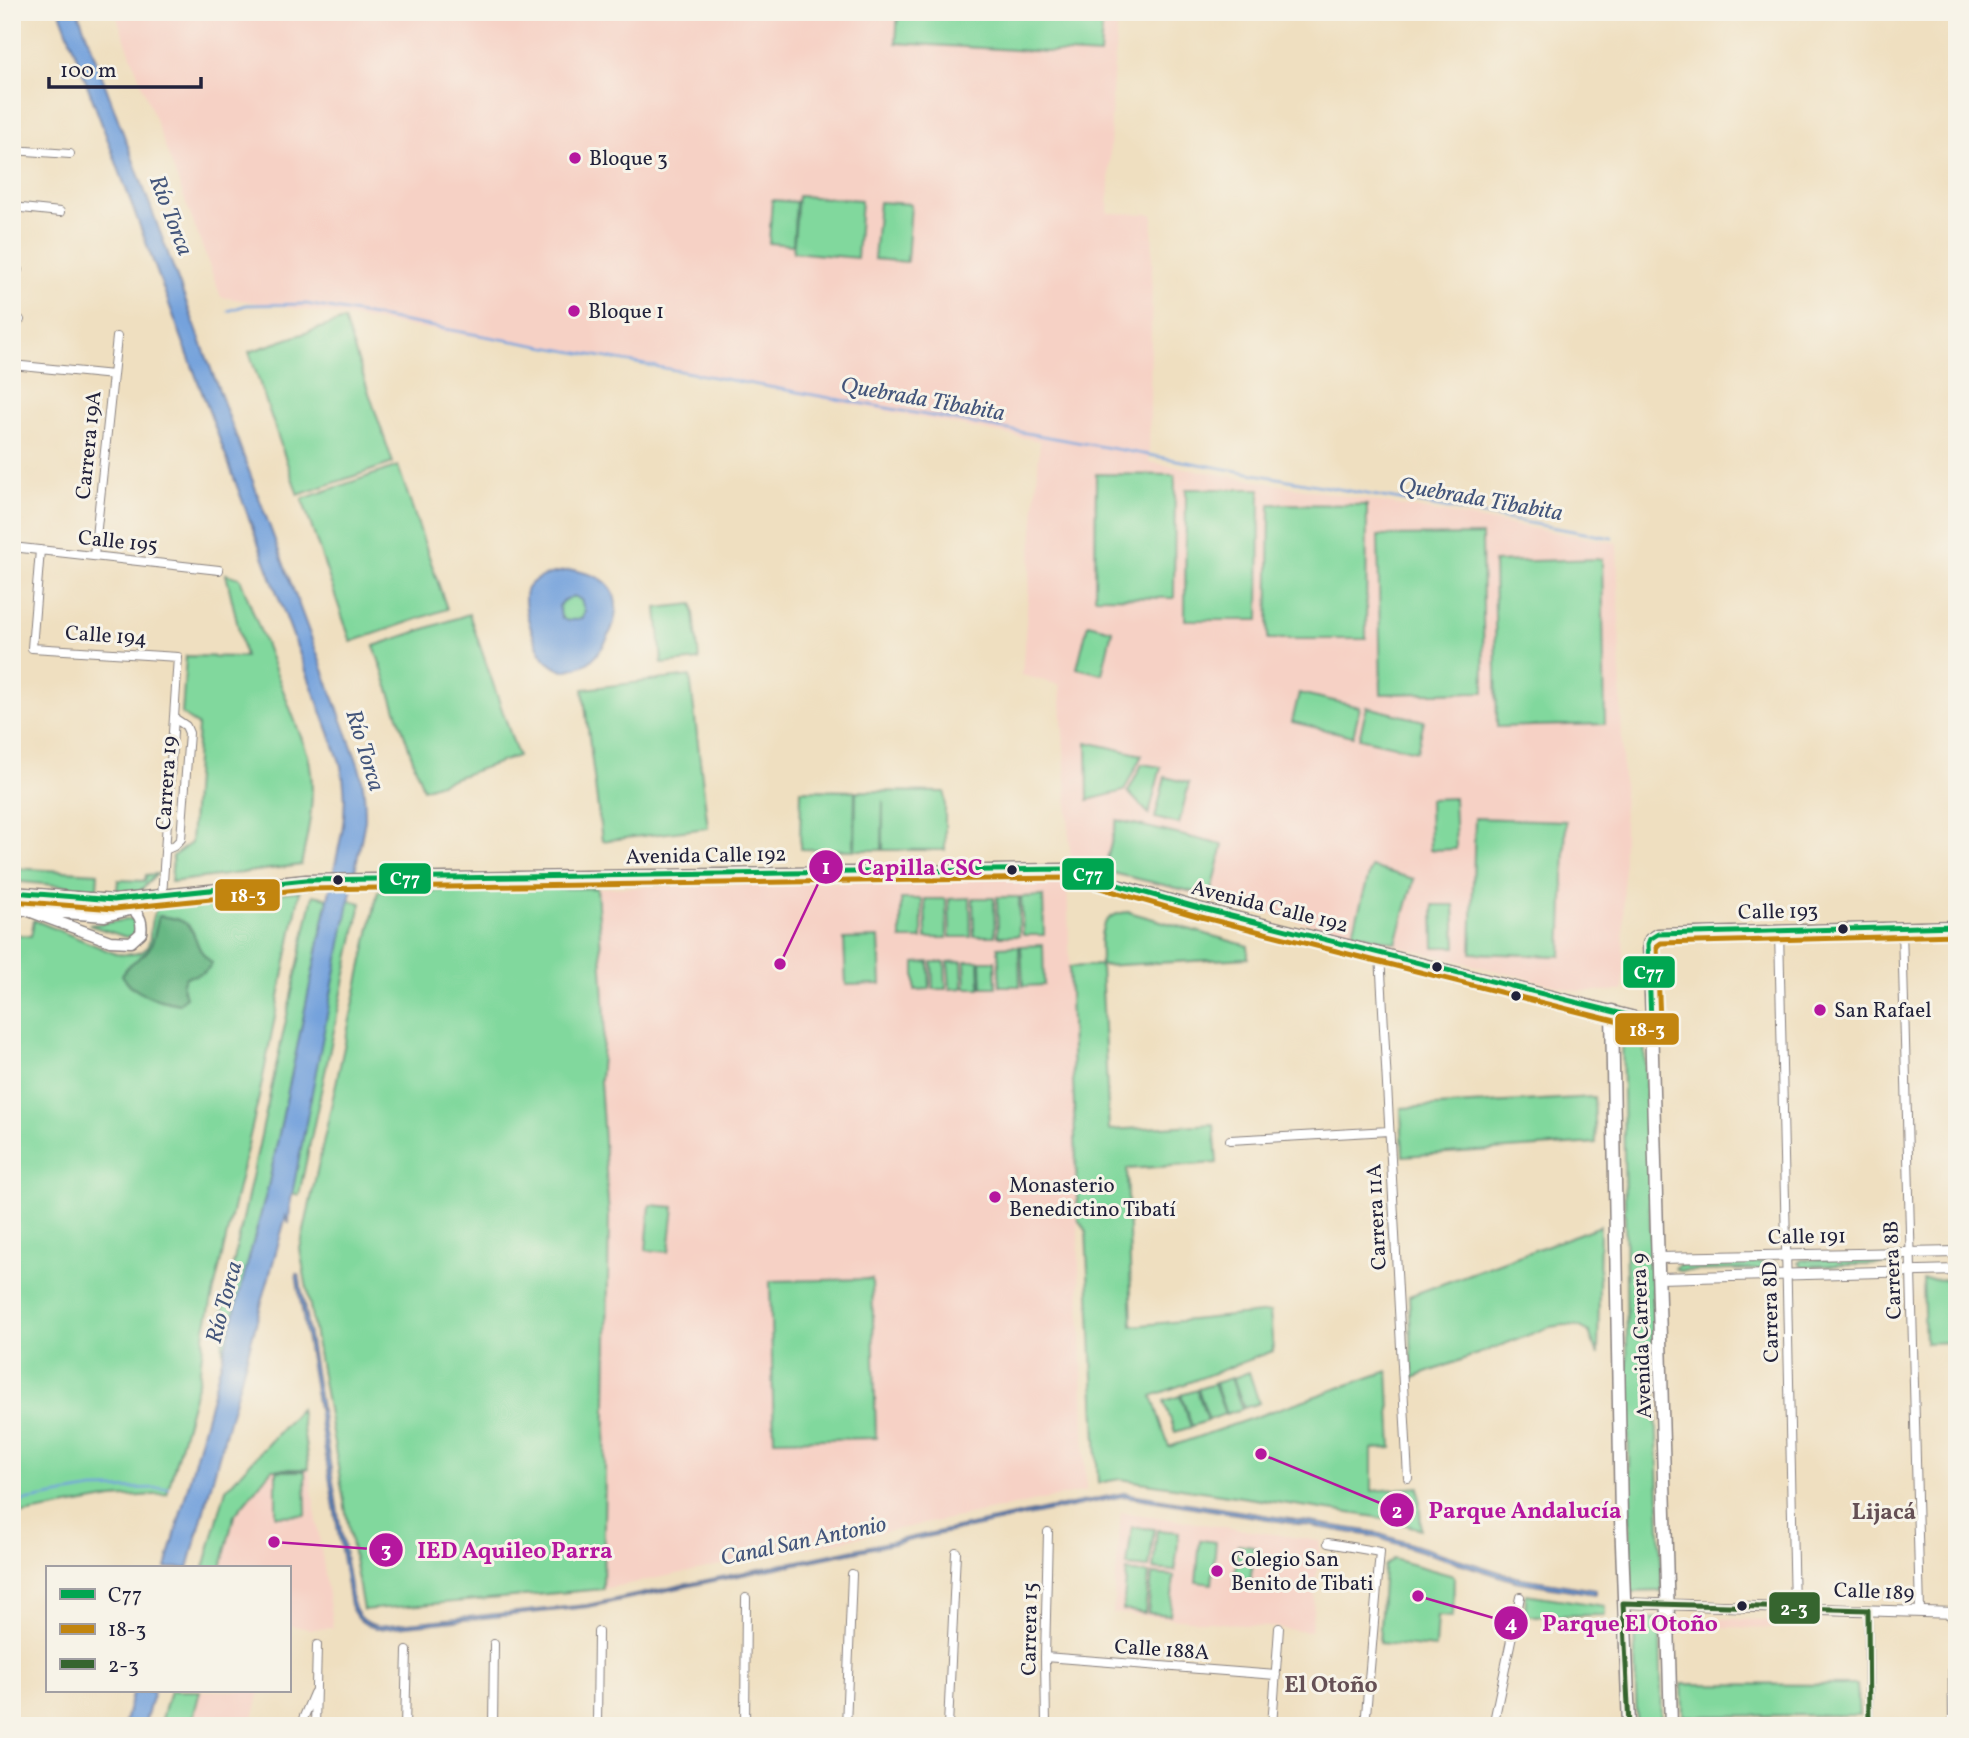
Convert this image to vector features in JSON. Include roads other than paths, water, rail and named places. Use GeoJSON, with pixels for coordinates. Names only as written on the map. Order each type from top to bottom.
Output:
{"type":"FeatureCollection","features":[{"type":"Feature","properties":{"kind":"main road","name":"Avenida Calle 192"},"geometry":{"type":"LineString","coordinates":[[12,892],[114,900],[325,879],[1066,869],[1183,904],[1651,1021]]}},
{"type":"Feature","properties":{"kind":"main road","name":"Avenida Calle 192"},"geometry":{"type":"LineString","coordinates":[[12,909],[105,916],[134,909],[162,897]]}},
{"type":"Feature","properties":{"kind":"main road"},"geometry":{"type":"LineString","coordinates":[[26,910],[110,941],[131,942],[141,933],[142,919],[134,909],[114,900]]}},
{"type":"Feature","properties":{"kind":"main road","name":"Calle 193"},"geometry":{"type":"LineString","coordinates":[[1648,944],[1653,936],[1664,933],[1957,926]]}},
{"type":"Feature","properties":{"kind":"main road","name":"Avenida Carrera 9"},"geometry":{"type":"LineString","coordinates":[[1648,944],[1671,1726]]}},
{"type":"Feature","properties":{"kind":"main road","name":"Avenida Carrera 9"},"geometry":{"type":"LineString","coordinates":[[1612,1011],[1623,1603],[1629,1726]]}},
{"type":"Feature","properties":{"kind":"street"},"geometry":{"type":"LineString","coordinates":[[12,150],[70,154]]}},
{"type":"Feature","properties":{"kind":"street"},"geometry":{"type":"LineString","coordinates":[[12,207],[60,212]]}},
{"type":"Feature","properties":{"kind":"street","name":"Carrera 19A"},"geometry":{"type":"LineString","coordinates":[[94,556],[117,337]]}},
{"type":"Feature","properties":{"kind":"street"},"geometry":{"type":"LineString","coordinates":[[12,365],[113,375]]}},
{"type":"Feature","properties":{"kind":"street","name":"Calle 195"},"geometry":{"type":"LineString","coordinates":[[12,547],[219,570]]}},
{"type":"Feature","properties":{"kind":"street","name":"Calle 194"},"geometry":{"type":"LineString","coordinates":[[40,550],[32,648],[178,657]]}},
{"type":"Feature","properties":{"kind":"street","name":"Carrera 19"},"geometry":{"type":"LineString","coordinates":[[162,897],[178,657]]}},
{"type":"Feature","properties":{"kind":"street","name":"Carrera 19"},"geometry":{"type":"LineString","coordinates":[[165,850],[181,839],[188,746],[188,729],[174,718]]}},
{"type":"Feature","properties":{"kind":"street","name":"Carrera 8B"},"geometry":{"type":"LineString","coordinates":[[1902,928],[1920,1612]]}},
{"type":"Feature","properties":{"kind":"street","name":"Carrera 8D"},"geometry":{"type":"LineString","coordinates":[[1779,930],[1794,1608]]}},
{"type":"Feature","properties":{"kind":"street","name":"Carrera 11A"},"geometry":{"type":"LineString","coordinates":[[1380,954],[1408,1478]]}},
{"type":"Feature","properties":{"kind":"street"},"geometry":{"type":"LineString","coordinates":[[1230,1140],[1389,1132]]}},
{"type":"Feature","properties":{"kind":"street","name":"Calle 191"},"geometry":{"type":"LineString","coordinates":[[1658,1258],[1957,1252]]}},
{"type":"Feature","properties":{"kind":"street","name":"Calle 191"},"geometry":{"type":"LineString","coordinates":[[1659,1278],[1957,1270]]}},
{"type":"Feature","properties":{"kind":"street","name":"Carrera 15"},"geometry":{"type":"LineString","coordinates":[[1046,1726],[1048,1532]]}},
{"type":"Feature","properties":{"kind":"street"},"geometry":{"type":"LineString","coordinates":[[1328,1543],[1380,1552],[1365,1726]]}},
{"type":"Feature","properties":{"kind":"street"},"geometry":{"type":"LineString","coordinates":[[948,1726],[956,1552]]}},
{"type":"Feature","properties":{"kind":"street"},"geometry":{"type":"LineString","coordinates":[[846,1726],[852,1574]]}},
{"type":"Feature","properties":{"kind":"street"},"geometry":{"type":"LineString","coordinates":[[1493,1726],[1520,1597]]}},
{"type":"Feature","properties":{"kind":"street"},"geometry":{"type":"LineString","coordinates":[[745,1726],[746,1598]]}},
{"type":"Feature","properties":{"kind":"street","name":"Calle 189"},"geometry":{"type":"LineString","coordinates":[[1623,1603],[1954,1613]]}},
{"type":"Feature","properties":{"kind":"street"},"geometry":{"type":"LineString","coordinates":[[1868,1610],[1869,1726]]}},
{"type":"Feature","properties":{"kind":"street"},"geometry":{"type":"LineString","coordinates":[[1953,1726],[1954,1613]]}},
{"type":"Feature","properties":{"kind":"street"},"geometry":{"type":"LineString","coordinates":[[1272,1726],[1279,1628]]}},
{"type":"Feature","properties":{"kind":"street"},"geometry":{"type":"LineString","coordinates":[[597,1726],[598,1632]]}},
{"type":"Feature","properties":{"kind":"street"},"geometry":{"type":"LineString","coordinates":[[493,1726],[494,1644]]}},
{"type":"Feature","properties":{"kind":"street"},"geometry":{"type":"LineString","coordinates":[[315,1726],[317,1645]]}},
{"type":"Feature","properties":{"kind":"street"},"geometry":{"type":"LineString","coordinates":[[405,1726],[407,1651]]}},
{"type":"Feature","properties":{"kind":"street","name":"Calle 188A"},"geometry":{"type":"LineString","coordinates":[[1045,1657],[1276,1675]]}},
{"type":"Feature","properties":{"kind":"street"},"geometry":{"type":"LineString","coordinates":[[300,1726],[316,1686]]}},
{"type":"Feature","properties":{"kind":"water"},"geometry":{"type":"Polygon","coordinates":[[[60,12],[78,12],[356,758],[364,796],[365,820],[290,1205],[289,1224],[286,1216],[189,1566],[167,1566],[268,1187],[342,832],[345,806],[340,762],[60,12]]]}},
{"type":"Feature","properties":{"kind":"water"},"geometry":{"type":"Polygon","coordinates":[[[574,570],[600,578],[608,585],[615,598],[615,618],[608,638],[596,655],[583,665],[563,671],[545,659],[537,645],[529,623],[525,593],[537,579],[574,570]],[[574,596],[564,600],[559,606],[561,617],[567,621],[583,618],[585,612],[581,600],[574,596]]]}},
{"type":"Feature","properties":{"kind":"water"},"geometry":{"type":"Polygon","coordinates":[[[296,1274],[299,1274],[353,1604],[363,1619],[378,1626],[587,1605],[1124,1493],[1373,1532],[1515,1577],[1596,1590],[1596,1594],[1515,1581],[1373,1536],[1124,1496],[588,1607],[378,1629],[361,1621],[350,1605],[296,1274]]]}},
{"type":"Feature","properties":{"kind":"water"},"geometry":{"type":"Polygon","coordinates":[[[133,1692],[154,1692],[144,1726],[124,1726],[133,1692]]]}},
{"type":"Feature","properties":{"kind":"waterway","name":"Quebrada Tibabita"},"geometry":{"type":"LineString","coordinates":[[228,311],[246,305],[306,304],[1612,538]]}},
{"type":"Feature","properties":{"kind":"waterway"},"geometry":{"type":"LineString","coordinates":[[12,1503],[93,1489],[169,1488]]}},
{"type":"Feature","properties":{"kind":"place","name":"Bloque 3"},"geometry":{"type":"Point","coordinates":[575,158]}},
{"type":"Feature","properties":{"kind":"place","name":"Bloque 1"},"geometry":{"type":"Point","coordinates":[574,311]}},
{"type":"Feature","properties":{"kind":"place","name":"Capilla CSC"},"geometry":{"type":"Point","coordinates":[780,964]}},
{"type":"Feature","properties":{"kind":"place","name":"San Rafael"},"geometry":{"type":"Point","coordinates":[1820,1010]}},
{"type":"Feature","properties":{"kind":"place","name":"Monasterio Benedictino Tibatí"},"geometry":{"type":"Point","coordinates":[995,1197]}},
{"type":"Feature","properties":{"kind":"place","name":"Parque Andalucía"},"geometry":{"type":"Point","coordinates":[1261,1454]}},
{"type":"Feature","properties":{"kind":"place","name":"IED Aquileo Parra"},"geometry":{"type":"Point","coordinates":[274,1542]}},
{"type":"Feature","properties":{"kind":"place","name":"Colegio San Benito de Tibati"},"geometry":{"type":"Point","coordinates":[1217,1571]}},
{"type":"Feature","properties":{"kind":"place","name":"Parque El Otoño"},"geometry":{"type":"Point","coordinates":[1418,1596]}},
{"type":"Feature","properties":{"kind":"district","name":"Lijacá"},"geometry":{"type":"Point","coordinates":[1884,1511]}},
{"type":"Feature","properties":{"kind":"district","name":"El Otoño"},"geometry":{"type":"Point","coordinates":[1331,1684]}},
{"type":"Feature","properties":{"kind":"water label","name":"Río Torca"},"geometry":{"type":"Point","coordinates":[172,215]}},
{"type":"Feature","properties":{"kind":"water label","name":"Río Torca"},"geometry":{"type":"Point","coordinates":[366,750]}},
{"type":"Feature","properties":{"kind":"water label","name":"Río Torca"},"geometry":{"type":"Point","coordinates":[223,1302]}},
{"type":"Feature","properties":{"kind":"water label","name":"Canal San Antonio"},"geometry":{"type":"Point","coordinates":[803,1540]}}]}
